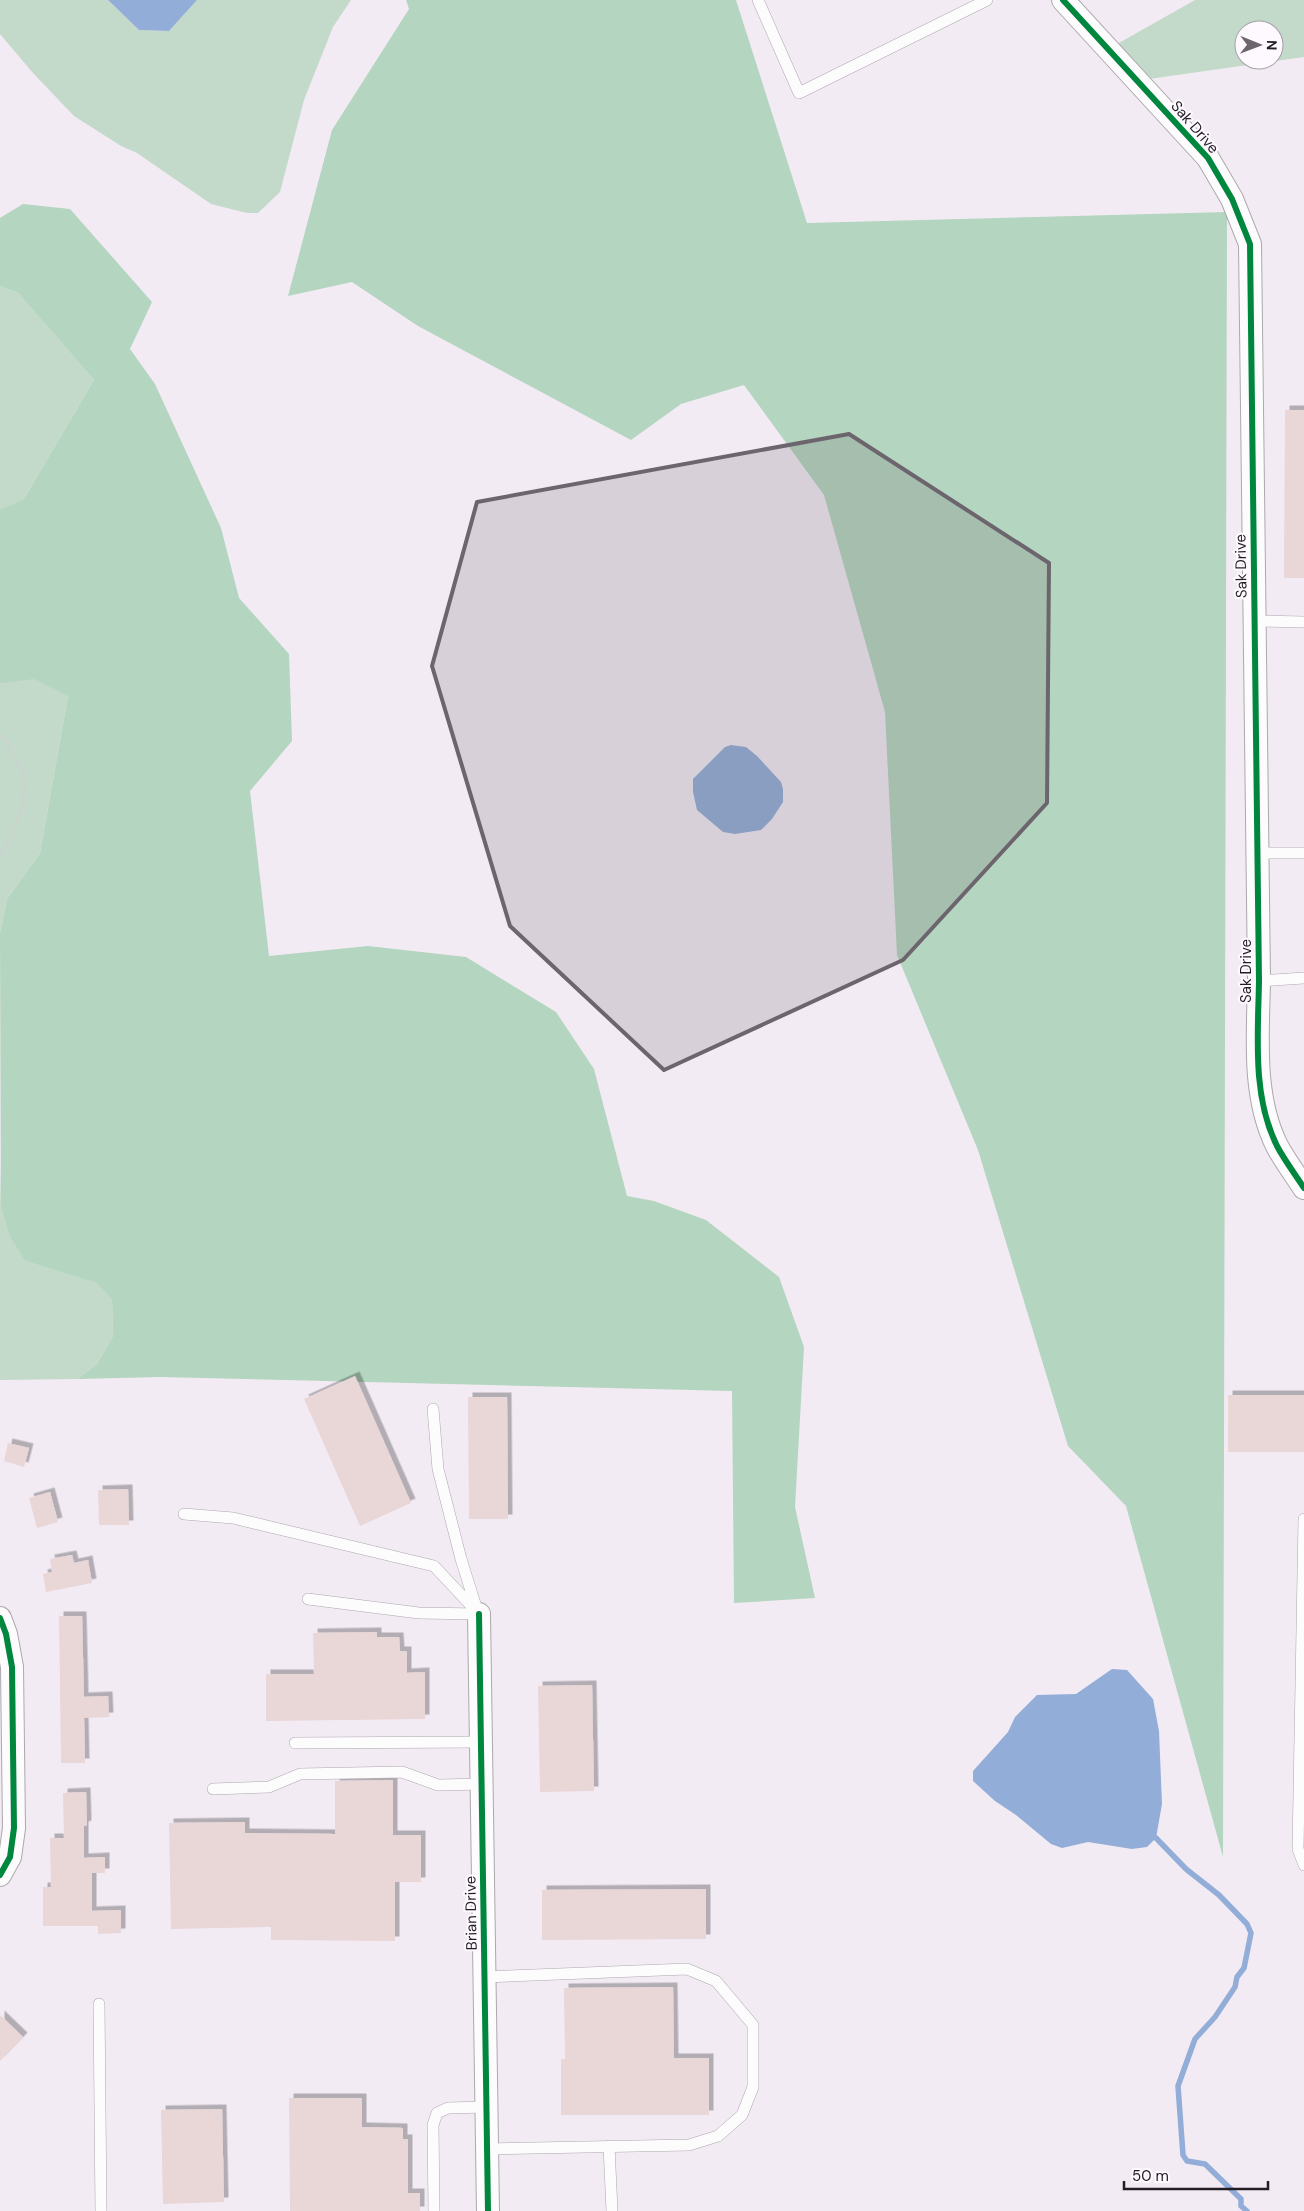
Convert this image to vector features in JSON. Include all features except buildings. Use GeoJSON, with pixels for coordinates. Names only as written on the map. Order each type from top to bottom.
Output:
{"type":"FeatureCollection","features":[{"type":"Feature","properties":{"kind":"street","name":"Sak Drive"},"geometry":{"type":"LineString","coordinates":[[1063,0],[1208,158],[1232,199],[1250,244],[1259,981],[1258,1063],[1263,1104],[1277,1146],[1304,1188]]}},
{"type":"Feature","properties":{"kind":"street","name":"Brian Drive"},"geometry":{"type":"LineString","coordinates":[[479,1614],[488,2211]]}},
{"type":"Feature","properties":{"kind":"street"},"geometry":{"type":"LineString","coordinates":[[0,1618],[8,1642],[12,1667],[14,1818],[10,1857],[0,1875]]}},
{"type":"Feature","properties":{"kind":"lane"},"geometry":{"type":"LineString","coordinates":[[758,0],[799,94],[987,0]]}},
{"type":"Feature","properties":{"kind":"lane"},"geometry":{"type":"LineString","coordinates":[[1254,621],[1304,622]]}},
{"type":"Feature","properties":{"kind":"lane"},"geometry":{"type":"LineString","coordinates":[[1257,853],[1304,853]]}},
{"type":"Feature","properties":{"kind":"lane"},"geometry":{"type":"LineString","coordinates":[[1259,981],[1304,978]]}},
{"type":"Feature","properties":{"kind":"lane"},"geometry":{"type":"LineString","coordinates":[[433,1409],[438,1469],[461,1558],[479,1614]]}},
{"type":"Feature","properties":{"kind":"lane"},"geometry":{"type":"LineString","coordinates":[[184,1514],[233,1518],[434,1566],[479,1614]]}},
{"type":"Feature","properties":{"kind":"lane"},"geometry":{"type":"LineString","coordinates":[[1304,1519],[1298,1849],[1304,1865]]}},
{"type":"Feature","properties":{"kind":"lane"},"geometry":{"type":"LineString","coordinates":[[308,1599],[419,1613],[479,1614]]}},
{"type":"Feature","properties":{"kind":"lane"},"geometry":{"type":"LineString","coordinates":[[295,1743],[481,1742]]}},
{"type":"Feature","properties":{"kind":"lane"},"geometry":{"type":"LineString","coordinates":[[213,1789],[268,1787],[300,1774],[393,1772],[402,1772],[438,1785],[482,1784]]}},
{"type":"Feature","properties":{"kind":"lane"},"geometry":{"type":"LineString","coordinates":[[484,1976],[687,1969],[716,1981],[752,2025],[753,2087],[742,2115],[718,2136],[689,2145],[487,2149]]}},
{"type":"Feature","properties":{"kind":"lane"},"geometry":{"type":"LineString","coordinates":[[99,2004],[101,2211]]}},
{"type":"Feature","properties":{"kind":"lane"},"geometry":{"type":"LineString","coordinates":[[434,2211],[433,2125],[437,2113],[448,2108],[486,2107]]}},
{"type":"Feature","properties":{"kind":"lane"},"geometry":{"type":"LineString","coordinates":[[610,2146],[612,2211]]}},
{"type":"Feature","properties":{"kind":"path"},"geometry":{"type":"LineString","coordinates":[[0,736],[4,739],[23,774],[23,791],[16,826],[0,856]]}},
{"type":"Feature","properties":{"kind":"highlighted area"},"geometry":{"type":"Polygon","coordinates":[[[849,434],[1049,563],[1047,803],[903,960],[664,1070],[510,926],[432,666],[477,502],[849,434]]]}},
{"type":"Feature","properties":{"kind":"green space"},"geometry":{"type":"Polygon","coordinates":[[[0,0],[108,0],[139,30],[169,31],[197,0],[351,0],[333,27],[304,100],[280,192],[258,213],[247,213],[211,204],[137,153],[121,146],[74,116],[33,73],[0,34],[0,0]]]}},
{"type":"Feature","properties":{"kind":"green space"},"geometry":{"type":"Polygon","coordinates":[[[406,0],[736,0],[807,223],[1227,212],[1223,1857],[1126,1506],[1068,1446],[978,1150],[897,955],[885,712],[824,495],[744,385],[681,404],[631,440],[418,326],[352,282],[288,296],[332,130],[409,9],[406,0]]]}},
{"type":"Feature","properties":{"kind":"green space"},"geometry":{"type":"Polygon","coordinates":[[[1195,0],[1304,0],[1304,57],[1284,60],[1284,20],[1234,20],[1234,67],[1149,79],[1117,44],[1195,0]]]}},
{"type":"Feature","properties":{"kind":"green space"},"geometry":{"type":"Polygon","coordinates":[[[23,204],[70,209],[152,302],[130,349],[155,384],[221,528],[239,598],[289,654],[292,741],[250,791],[269,956],[368,946],[466,957],[556,1012],[594,1069],[627,1196],[654,1201],[706,1220],[779,1277],[804,1347],[795,1507],[815,1598],[734,1603],[732,1391],[160,1377],[77,1379],[97,1364],[113,1336],[112,1300],[97,1283],[25,1261],[10,1236],[1,1207],[0,933],[7,899],[40,853],[68,696],[34,679],[0,683],[0,510],[23,500],[94,380],[18,293],[0,286],[0,218],[23,204]]]}},
{"type":"Feature","properties":{"kind":"green space"},"geometry":{"type":"Polygon","coordinates":[[[0,286],[18,293],[94,380],[11,520],[68,696],[40,853],[7,899],[0,933],[0,286]]]}},
{"type":"Feature","properties":{"kind":"green space"},"geometry":{"type":"Polygon","coordinates":[[[0,1163],[1,1207],[25,1261],[98,1283],[112,1300],[113,1336],[97,1364],[77,1379],[0,1380],[0,1163]]]}},
{"type":"Feature","properties":{"kind":"water"},"geometry":{"type":"Polygon","coordinates":[[[108,0],[197,0],[169,31],[139,30],[108,0]]]}},
{"type":"Feature","properties":{"kind":"water"},"geometry":{"type":"Polygon","coordinates":[[[731,745],[746,747],[781,782],[783,802],[772,819],[761,830],[735,834],[723,832],[697,810],[693,792],[693,779],[725,747],[731,745]]]}},
{"type":"Feature","properties":{"kind":"water"},"geometry":{"type":"Polygon","coordinates":[[[1112,1669],[1127,1670],[1153,1699],[1159,1731],[1162,1804],[1156,1838],[1147,1847],[1132,1849],[1088,1842],[1062,1848],[1051,1844],[1016,1815],[995,1801],[973,1781],[973,1771],[1008,1732],[1015,1717],[1037,1695],[1076,1694],[1112,1669]]]}},
{"type":"Feature","properties":{"kind":"waterway"},"geometry":{"type":"LineString","coordinates":[[1156,1838],[1186,1869],[1219,1895],[1247,1924],[1251,1933],[1244,1968],[1237,1977],[1235,1987],[1215,2017],[1195,2039],[1178,2086],[1183,2155],[1187,2161],[1205,2164],[1241,2199],[1241,2206],[1247,2211]]}},
{"type":"Feature","properties":{"kind":"cycle path"},"geometry":{"type":"LineString","coordinates":[[1063,0],[1208,158],[1232,199],[1250,244],[1259,981],[1258,1065],[1260,1086],[1269,1127],[1280,1152],[1304,1188]]}},
{"type":"Feature","properties":{"kind":"cycle path"},"geometry":{"type":"LineString","coordinates":[[479,1614],[488,2211]]}},
{"type":"Feature","properties":{"kind":"cycle path"},"geometry":{"type":"LineString","coordinates":[[0,1618],[6,1634],[12,1667],[14,1828],[10,1857],[0,1875]]}}]}
